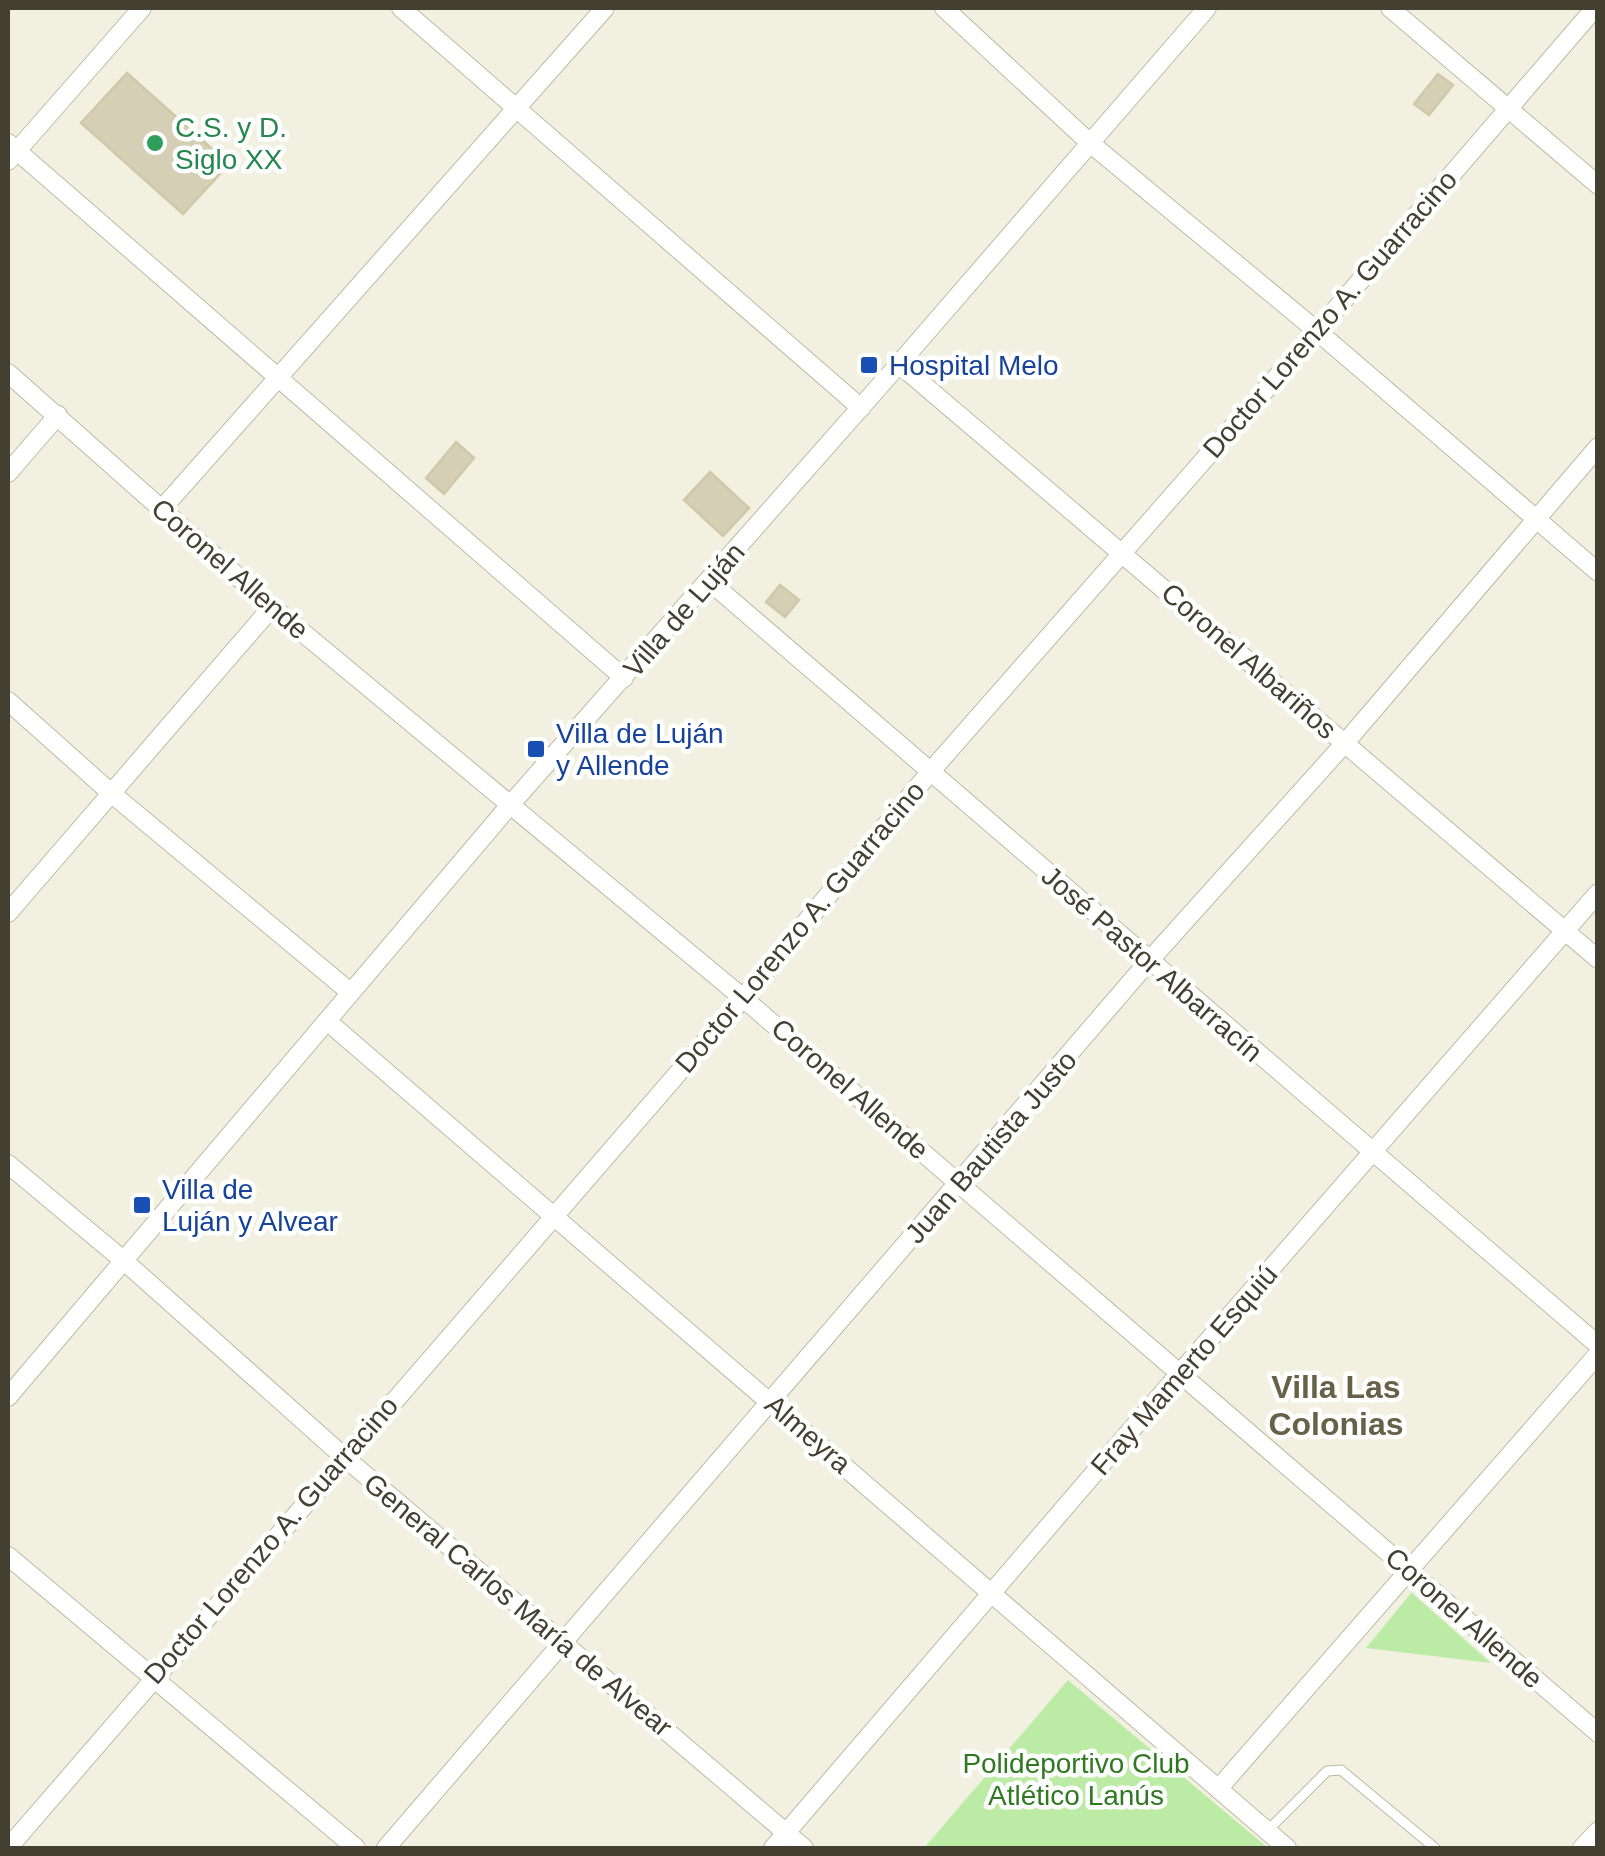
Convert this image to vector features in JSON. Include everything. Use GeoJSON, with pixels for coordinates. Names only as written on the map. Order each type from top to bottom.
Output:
{"type":"FeatureCollection","features":[{"type":"Feature","properties":{"kind":"street"},"geometry":{"type":"LineString","coordinates":[[142,8],[10,151],[624,678]]}},
{"type":"Feature","properties":{"kind":"street"},"geometry":{"type":"LineString","coordinates":[[400,8],[861,408]]}},
{"type":"Feature","properties":{"kind":"street"},"geometry":{"type":"LineString","coordinates":[[161,510],[605,8]]}},
{"type":"Feature","properties":{"kind":"street"},"geometry":{"type":"LineString","coordinates":[[944,8],[1090,142],[1318,331],[1598,572]]}},
{"type":"Feature","properties":{"kind":"street","name":"Villa de Luján"},"geometry":{"type":"LineString","coordinates":[[8,1397],[510,805],[1207,8]]}},
{"type":"Feature","properties":{"kind":"street"},"geometry":{"type":"LineString","coordinates":[[1390,8],[1598,184]]}},
{"type":"Feature","properties":{"kind":"street","name":"Doctor Lorenzo A. Guarracino"},"geometry":{"type":"LineString","coordinates":[[8,1848],[743,998],[931,771],[1318,331],[1595,8]]}},
{"type":"Feature","properties":{"kind":"street","name":"Coronel Albariños"},"geometry":{"type":"LineString","coordinates":[[899,364],[1598,959]]}},
{"type":"Feature","properties":{"kind":"street","name":"Coronel Allende"},"geometry":{"type":"LineString","coordinates":[[8,373],[272,607],[743,998],[1598,1732]]}},
{"type":"Feature","properties":{"kind":"street"},"geometry":{"type":"LineString","coordinates":[[8,473],[58,415]]}},
{"type":"Feature","properties":{"kind":"street","name":"Juan Bautista Justo"},"geometry":{"type":"LineString","coordinates":[[386,1848],[1148,962],[1344,743],[1598,447]]}},
{"type":"Feature","properties":{"kind":"street","name":"José Pastor Albarracín"},"geometry":{"type":"LineString","coordinates":[[709,581],[1371,1154],[1598,1345]]}},
{"type":"Feature","properties":{"kind":"street"},"geometry":{"type":"LineString","coordinates":[[8,913],[272,607]]}},
{"type":"Feature","properties":{"kind":"street"},"geometry":{"type":"LineString","coordinates":[[8,701],[111,794],[350,992]]}},
{"type":"Feature","properties":{"kind":"street","name":"Fray Mamerto Esquiú"},"geometry":{"type":"LineString","coordinates":[[773,1848],[1180,1372],[1598,893]]}},
{"type":"Feature","properties":{"kind":"street","name":"Almeyra"},"geometry":{"type":"LineString","coordinates":[[327,1021],[1287,1848]]}},
{"type":"Feature","properties":{"kind":"street","name":"General Carlos María de Alvear"},"geometry":{"type":"LineString","coordinates":[[8,1164],[123,1260],[343,1456],[804,1848]]}},
{"type":"Feature","properties":{"kind":"street"},"geometry":{"type":"LineString","coordinates":[[1218,1789],[1598,1354]]}},
{"type":"Feature","properties":{"kind":"street"},"geometry":{"type":"LineString","coordinates":[[8,1556],[356,1848]]}},
{"type":"Feature","properties":{"kind":"street"},"geometry":{"type":"LineString","coordinates":[[1582,1848],[1598,1831]]}},
{"type":"Feature","properties":{"kind":"lane"},"geometry":{"type":"LineString","coordinates":[[1266,1831],[1327,1770],[1341,1770],[1435,1848]]}},
{"type":"Feature","properties":{"kind":"green space"},"geometry":{"type":"Polygon","coordinates":[[[1412,1593],[1491,1663],[1366,1648],[1412,1593]]]}},
{"type":"Feature","properties":{"kind":"green space","name":"Polideportivo Club Atlético Lanús"},"geometry":{"type":"Polygon","coordinates":[[[1068,1680],[1268,1848],[924,1848],[1068,1680]]]}},
{"type":"Feature","properties":{"kind":"building","name":"C.S. y D. Siglo XX"},"geometry":{"type":"Polygon","coordinates":[[[127,73],[229,164],[183,214],[81,123],[127,73]]]}},
{"type":"Feature","properties":{"kind":"building"},"geometry":{"type":"Polygon","coordinates":[[[1438,74],[1453,85],[1429,115],[1414,104],[1438,74]]]}},
{"type":"Feature","properties":{"kind":"building"},"geometry":{"type":"Polygon","coordinates":[[[456,442],[474,458],[444,494],[426,478],[456,442]]]}},
{"type":"Feature","properties":{"kind":"building"},"geometry":{"type":"Polygon","coordinates":[[[710,472],[749,508],[723,536],[684,500],[710,472]]]}},
{"type":"Feature","properties":{"kind":"building"},"geometry":{"type":"Polygon","coordinates":[[[780,585],[799,600],[785,617],[766,602],[780,585]]]}},
{"type":"Feature","properties":{"kind":"place","name":"C.S. y D. Siglo XX"},"geometry":{"type":"Point","coordinates":[155,143]}},
{"type":"Feature","properties":{"kind":"place","name":"Hospital Melo"},"geometry":{"type":"Point","coordinates":[869,365]}},
{"type":"Feature","properties":{"kind":"place","name":"Villa de Luján y Allende"},"geometry":{"type":"Point","coordinates":[536,749]}},
{"type":"Feature","properties":{"kind":"place","name":"Villa de Luján y Alvear"},"geometry":{"type":"Point","coordinates":[142,1205]}},
{"type":"Feature","properties":{"kind":"district","name":"Villa Las Colonias"},"geometry":{"type":"Point","coordinates":[1336,1406]}}]}
